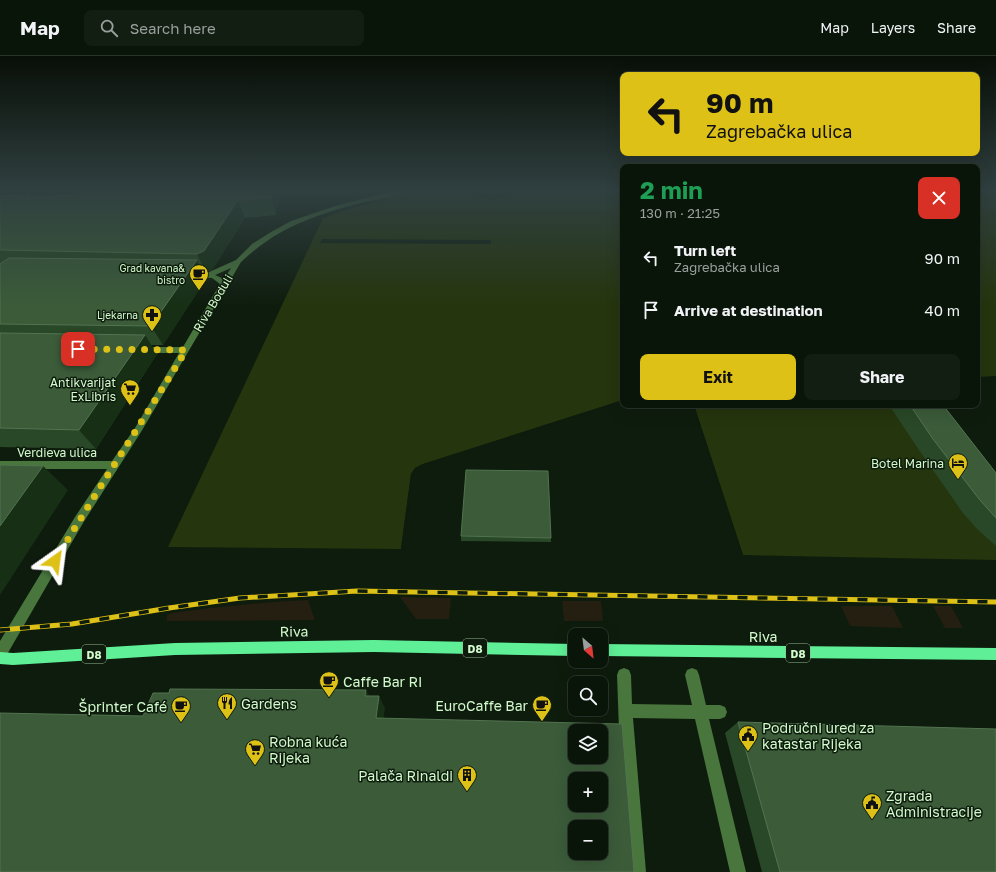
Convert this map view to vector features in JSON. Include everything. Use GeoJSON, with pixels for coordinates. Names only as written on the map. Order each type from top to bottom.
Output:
{"type":"FeatureCollection","features":[{"type":"Feature","properties":{"kind":"main road","name":"Riva"},"geometry":{"type":"LineString","coordinates":[[0,658],[14,659],[175,649],[382,646],[568,650]]}},
{"type":"Feature","properties":{"kind":"main road","name":"Riva"},"geometry":{"type":"LineString","coordinates":[[608,650],[996,654]]}},
{"type":"Feature","properties":{"kind":"street","name":"Riva Boduli"},"geometry":{"type":"LineString","coordinates":[[0,653],[114,465],[138,430],[224,284],[240,261],[262,241],[284,229]]}},
{"type":"Feature","properties":{"kind":"street","name":"Riva Boduli"},"geometry":{"type":"LineString","coordinates":[[207,276],[240,261]]}},
{"type":"Feature","properties":{"kind":"street"},"geometry":{"type":"LineString","coordinates":[[183,275],[219,278],[224,284]]}},
{"type":"Feature","properties":{"kind":"street"},"geometry":{"type":"LineString","coordinates":[[133,350],[186,350]]}},
{"type":"Feature","properties":{"kind":"street","name":"Verdieva ulica"},"geometry":{"type":"LineString","coordinates":[[0,465],[114,465]]}},
{"type":"Feature","properties":{"kind":"street"},"geometry":{"type":"LineString","coordinates":[[624,674],[619,696],[625,711],[638,872]]}},
{"type":"Feature","properties":{"kind":"street"},"geometry":{"type":"LineString","coordinates":[[692,675],[738,872]]}},
{"type":"Feature","properties":{"kind":"street"},"geometry":{"type":"LineString","coordinates":[[625,711],[720,712]]}},
{"type":"Feature","properties":{"kind":"shaded area"},"geometry":{"type":"Polygon","coordinates":[[[318,229],[620,229],[620,401],[423,464],[415,468],[411,474],[401,549],[168,547],[318,229]]]}},
{"type":"Feature","properties":{"kind":"shaded area"},"geometry":{"type":"Polygon","coordinates":[[[980,229],[996,229],[996,376],[980,377],[980,229]]]}},
{"type":"Feature","properties":{"kind":"shaded area"},"geometry":{"type":"Polygon","coordinates":[[[695,408],[930,408],[996,496],[996,560],[743,555],[695,408]]]}},
{"type":"Feature","properties":{"kind":"shaded area"},"geometry":{"type":"Polygon","coordinates":[[[400,597],[451,598],[449,619],[416,619],[400,597]]]}},
{"type":"Feature","properties":{"kind":"shaded area"},"geometry":{"type":"Polygon","coordinates":[[[308,600],[315,620],[167,621],[167,615],[172,613],[240,605],[308,600]]]}},
{"type":"Feature","properties":{"kind":"shaded area"},"geometry":{"type":"Polygon","coordinates":[[[562,601],[601,601],[603,621],[564,621],[562,601]]]}},
{"type":"Feature","properties":{"kind":"shaded area"},"geometry":{"type":"Polygon","coordinates":[[[841,606],[892,606],[903,628],[850,626],[841,606]]]}},
{"type":"Feature","properties":{"kind":"shaded area"},"geometry":{"type":"Polygon","coordinates":[[[933,606],[951,606],[963,628],[945,628],[933,606]]]}},
{"type":"Feature","properties":{"kind":"pier"},"geometry":{"type":"Polygon","coordinates":[[[322,239],[491,240],[491,244],[320,243],[322,239]]]}},
{"type":"Feature","properties":{"kind":"pier"},"geometry":{"type":"Polygon","coordinates":[[[620,401],[620,403],[424,466],[416,470],[413,475],[403,549],[401,549],[411,474],[415,468],[423,464],[620,401]]]}},
{"type":"Feature","properties":{"kind":"pier"},"geometry":{"type":"Polygon","coordinates":[[[693,408],[695,408],[743,555],[741,555],[693,408]]]}},
{"type":"Feature","properties":{"kind":"building"},"geometry":{"type":"Polygon","coordinates":[[[0,229],[219,229],[204,251],[197,254],[0,250],[0,229]]]}},
{"type":"Feature","properties":{"kind":"building"},"geometry":{"type":"Polygon","coordinates":[[[9,258],[197,260],[151,326],[0,324],[0,264],[9,258]]]}},
{"type":"Feature","properties":{"kind":"building"},"geometry":{"type":"Polygon","coordinates":[[[0,333],[145,335],[79,430],[0,428],[0,333]]]}},
{"type":"Feature","properties":{"kind":"building"},"geometry":{"type":"Polygon","coordinates":[[[912,408],[945,408],[996,473],[996,518],[979,499],[933,439],[912,408]]]}},
{"type":"Feature","properties":{"kind":"building"},"geometry":{"type":"Polygon","coordinates":[[[0,465],[43,466],[0,526],[0,465]]]}},
{"type":"Feature","properties":{"kind":"building"},"geometry":{"type":"Polygon","coordinates":[[[466,470],[548,471],[551,538],[461,536],[466,470]]]}},
{"type":"Feature","properties":{"kind":"building"},"geometry":{"type":"Polygon","coordinates":[[[170,689],[366,690],[365,696],[379,696],[376,718],[622,724],[634,872],[0,872],[0,713],[143,716],[153,693],[169,693],[170,689]]]}},
{"type":"Feature","properties":{"kind":"building","name":"Zgrada Administracije"},"geometry":{"type":"Polygon","coordinates":[[[738,722],[996,729],[996,872],[780,872],[738,722]]]}},
{"type":"Feature","properties":{"kind":"railway"},"geometry":{"type":"LineString","coordinates":[[0,630],[72,624],[240,598],[357,591],[996,602]]}},
{"type":"Feature","properties":{"kind":"place","name":"Grad kavana& bistro"},"geometry":{"type":"Point","coordinates":[199,291]}},
{"type":"Feature","properties":{"kind":"place","name":"Ljekarna"},"geometry":{"type":"Point","coordinates":[152,332]}},
{"type":"Feature","properties":{"kind":"place","name":"Antikvarijat ExLibris"},"geometry":{"type":"Point","coordinates":[130,406]}},
{"type":"Feature","properties":{"kind":"place","name":"Botel Marina"},"geometry":{"type":"Point","coordinates":[958,480]}},
{"type":"Feature","properties":{"kind":"place","name":"Caffe Bar RI"},"geometry":{"type":"Point","coordinates":[329,698]}},
{"type":"Feature","properties":{"kind":"place","name":"Gardens"},"geometry":{"type":"Point","coordinates":[227,720]}},
{"type":"Feature","properties":{"kind":"place","name":"EuroCaffe Bar"},"geometry":{"type":"Point","coordinates":[542,722]}},
{"type":"Feature","properties":{"kind":"place","name":"Šprinter Café"},"geometry":{"type":"Point","coordinates":[181,723]}},
{"type":"Feature","properties":{"kind":"place","name":"Područni ured za katastar Rijeka"},"geometry":{"type":"Point","coordinates":[748,752]}},
{"type":"Feature","properties":{"kind":"place","name":"Robna kuća Rijeka"},"geometry":{"type":"Point","coordinates":[255,766]}},
{"type":"Feature","properties":{"kind":"place","name":"Palača Rinaldi"},"geometry":{"type":"Point","coordinates":[467,792]}},
{"type":"Feature","properties":{"kind":"place","name":"Zgrada Administracije"},"geometry":{"type":"Point","coordinates":[872,820]}},
{"type":"Feature","properties":{"kind":"route"},"geometry":{"type":"LineString","coordinates":[[55,561],[79,520],[138,430],[186,350],[78,349]]}}]}
